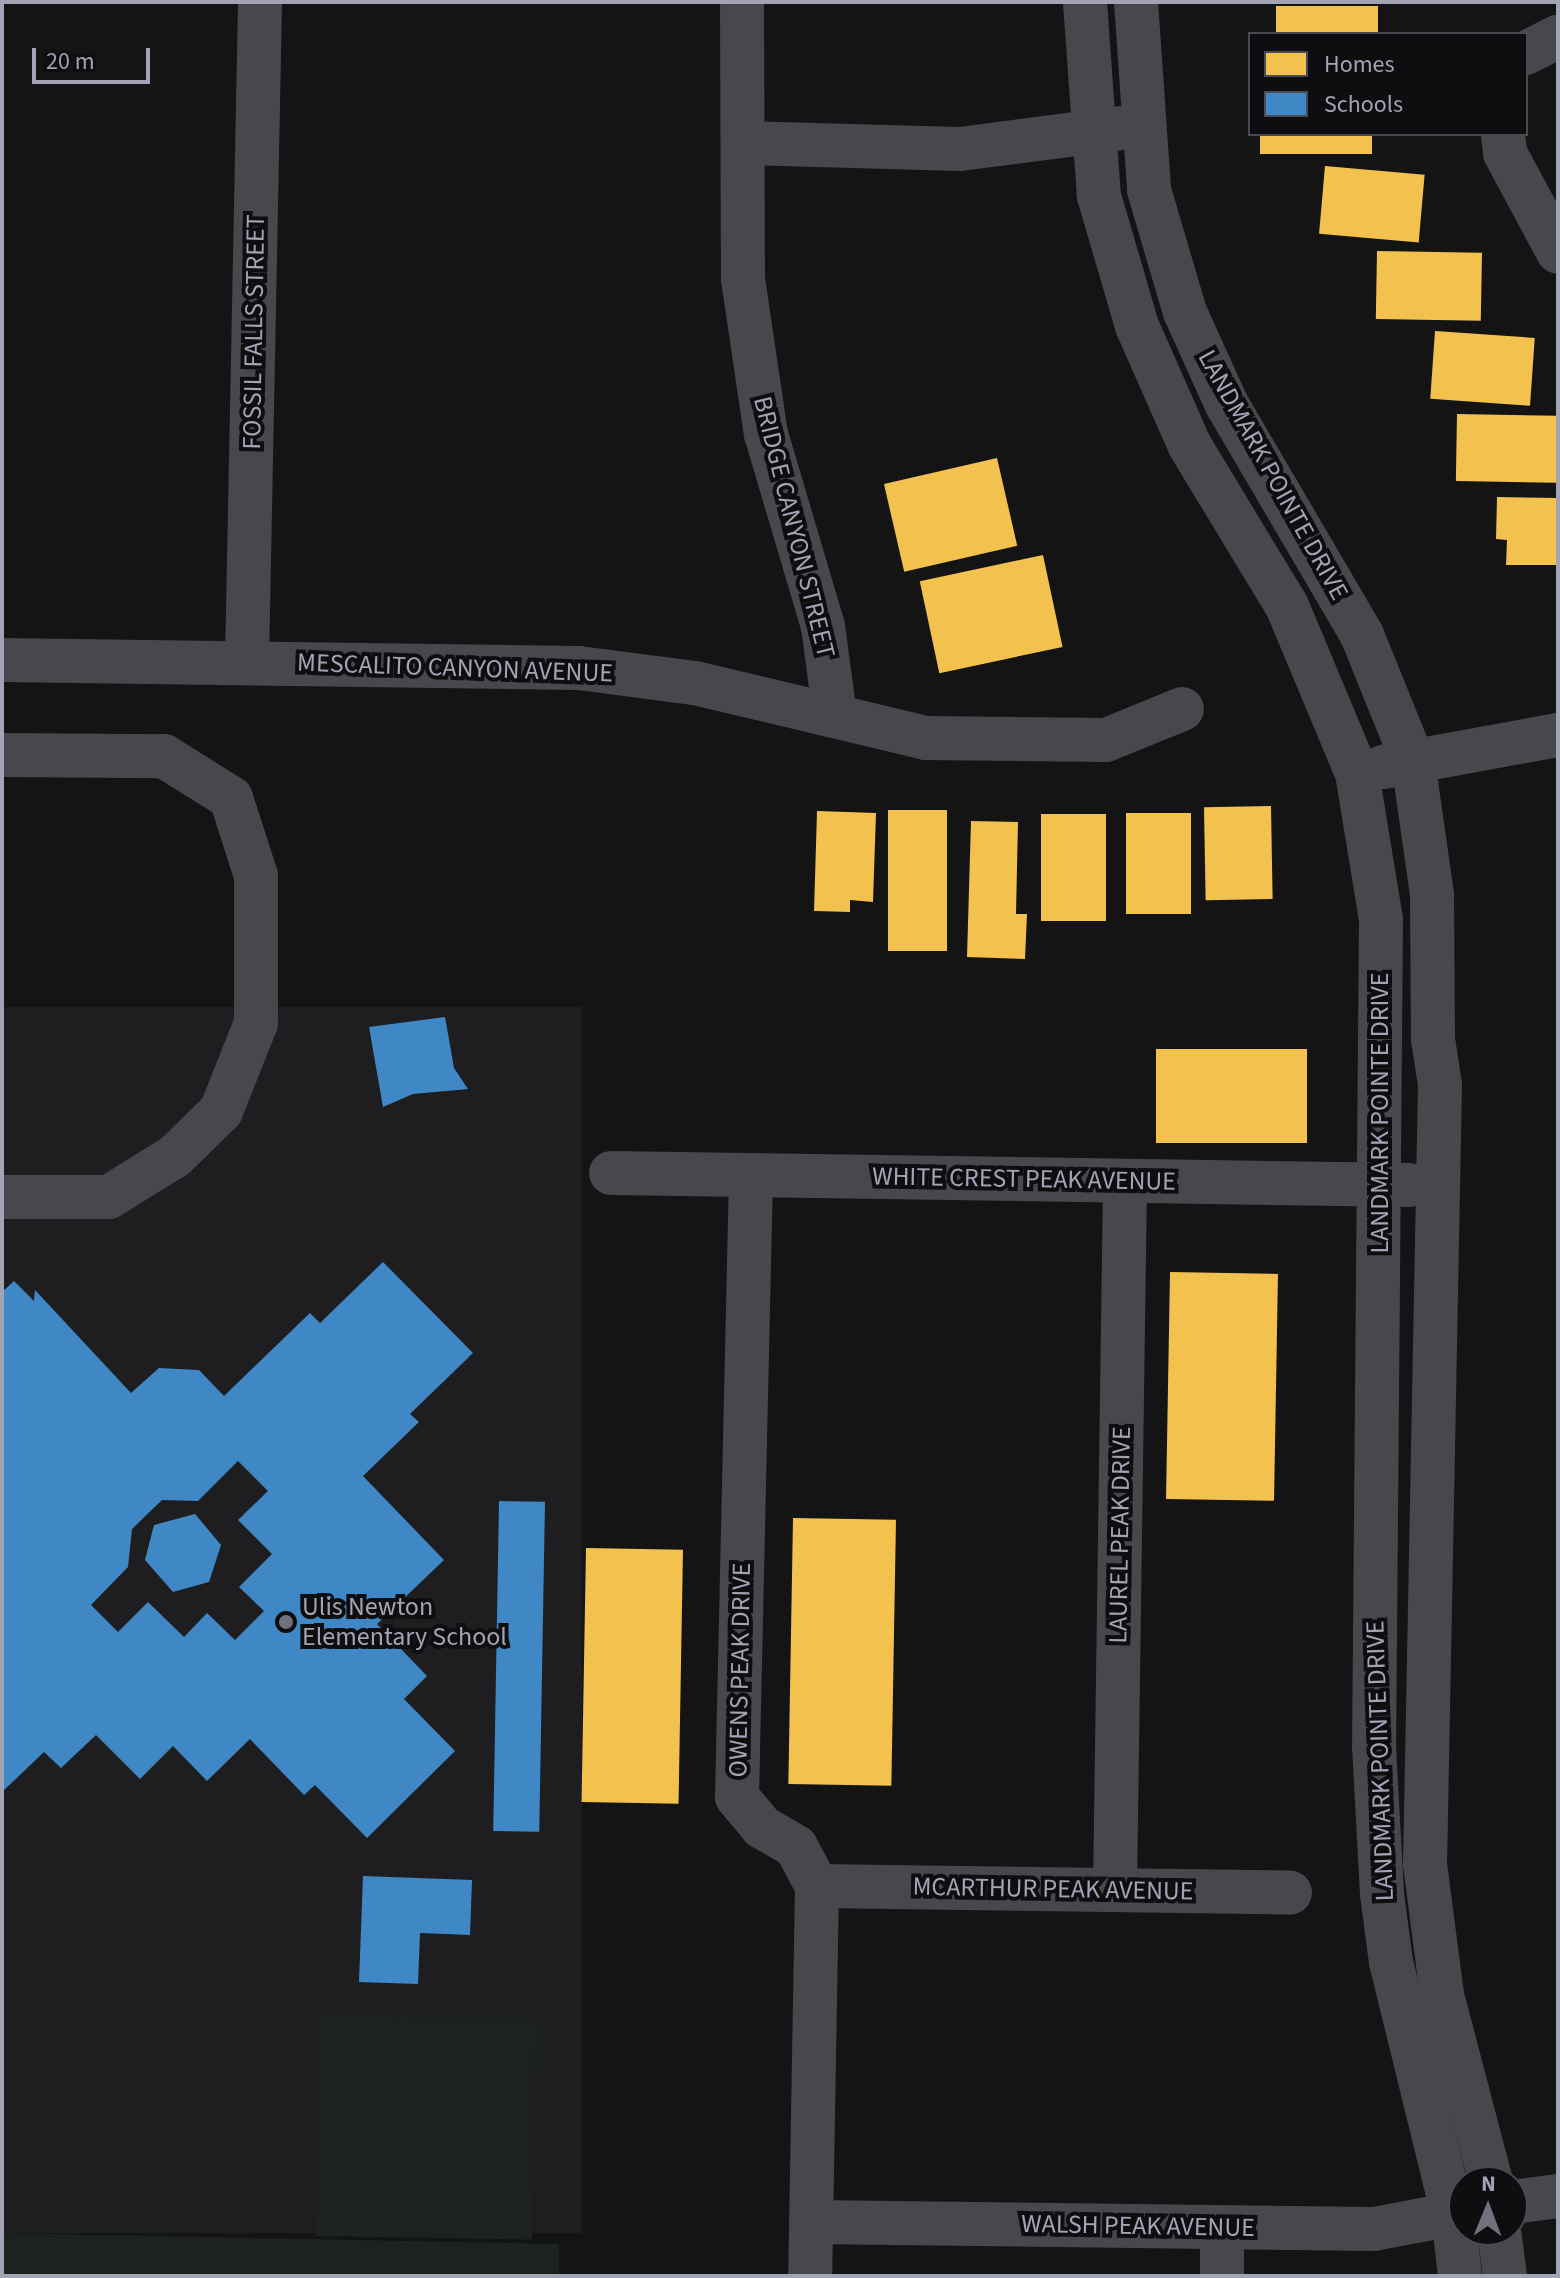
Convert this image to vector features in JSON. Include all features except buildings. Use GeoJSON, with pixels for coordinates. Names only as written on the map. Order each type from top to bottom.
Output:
{"type":"FeatureCollection","features":[{"type":"Feature","properties":{"kind":"street","name":"FOSSIL FALLS STREET"},"geometry":{"type":"LineString","coordinates":[[247,662],[260,2]]}},
{"type":"Feature","properties":{"kind":"street","name":"BRIDGE CANYON STREET"},"geometry":{"type":"LineString","coordinates":[[742,2],[743,279],[766,434],[823,626],[835,716]]}},
{"type":"Feature","properties":{"kind":"street","name":"LANDMARK POINTE DRIVE"},"geometry":{"type":"LineString","coordinates":[[1085,2],[1091,133],[1099,196],[1137,326],[1190,446],[1287,606],[1357,773],[1381,919],[1374,1746],[1382,1894],[1391,1962],[1448,2172]]}},
{"type":"Feature","properties":{"kind":"street","name":"LANDMARK POINTE DRIVE"},"geometry":{"type":"LineString","coordinates":[[1136,2],[1139,125],[1149,190],[1185,312],[1226,403],[1362,635],[1413,761],[1434,926],[1437,1185],[1425,1864],[1442,1995],[1487,2166]]}},
{"type":"Feature","properties":{"kind":"street"},"geometry":{"type":"LineString","coordinates":[[1528,52],[1558,37]]}},
{"type":"Feature","properties":{"kind":"street"},"geometry":{"type":"LineString","coordinates":[[743,143],[960,149],[1139,125]]}},
{"type":"Feature","properties":{"kind":"street"},"geometry":{"type":"LineString","coordinates":[[1503,136],[1505,153],[1558,252]]}},
{"type":"Feature","properties":{"kind":"street","name":"MESCALITO CANYON AVENUE"},"geometry":{"type":"LineString","coordinates":[[2,660],[579,668],[695,683],[925,738],[1106,740],[1182,709]]}},
{"type":"Feature","properties":{"kind":"street"},"geometry":{"type":"LineString","coordinates":[[1357,773],[1558,735]]}},
{"type":"Feature","properties":{"kind":"street"},"geometry":{"type":"LineString","coordinates":[[2,755],[164,756],[231,798],[256,876],[256,1023],[221,1111],[175,1156],[109,1197],[2,1197]]}},
{"type":"Feature","properties":{"kind":"street","name":"WHITE CREST PEAK AVENUE"},"geometry":{"type":"LineString","coordinates":[[611,1173],[1437,1185]]}},
{"type":"Feature","properties":{"kind":"street","name":"OWENS PEAK DRIVE"},"geometry":{"type":"LineString","coordinates":[[751,1175],[737,1797],[762,1827],[796,1847],[817,1886],[810,2276]]}},
{"type":"Feature","properties":{"kind":"street","name":"LAUREL PEAK DRIVE"},"geometry":{"type":"LineString","coordinates":[[1115,1890],[1125,1181]]}},
{"type":"Feature","properties":{"kind":"street","name":"MCARTHUR PEAK AVENUE"},"geometry":{"type":"LineString","coordinates":[[817,1886],[1290,1893]]}},
{"type":"Feature","properties":{"kind":"street"},"geometry":{"type":"LineString","coordinates":[[1528,2200],[1558,2196]]}},
{"type":"Feature","properties":{"kind":"street","name":"WALSH PEAK AVENUE"},"geometry":{"type":"LineString","coordinates":[[811,2222],[1374,2229],[1448,2215]]}},
{"type":"Feature","properties":{"kind":"street"},"geometry":{"type":"LineString","coordinates":[[1222,2227],[1222,2276]]}},
{"type":"Feature","properties":{"kind":"street","name":"LANDMARK POINTE DRIVE"},"geometry":{"type":"LineString","coordinates":[[1460,2246],[1460,2276]]}},
{"type":"Feature","properties":{"kind":"street"},"geometry":{"type":"LineString","coordinates":[[1501,2246],[1505,2276]]}},
{"type":"Feature","properties":{"kind":"shaded area","name":"Ulis Newton Elementary School"},"geometry":{"type":"Polygon","coordinates":[[[2,1007],[582,1007],[582,2233],[2,2233],[2,1007]]]}},
{"type":"Feature","properties":{"kind":"shaded area"},"geometry":{"type":"Polygon","coordinates":[[[320,2015],[536,2019],[532,2240],[316,2236],[320,2015]]]}},
{"type":"Feature","properties":{"kind":"shaded area"},"geometry":{"type":"Polygon","coordinates":[[[2,2233],[559,2244],[559,2276],[2,2276],[2,2233]]]}},
{"type":"Feature","properties":{"kind":"place","name":"Ulis Newton Elementary School"},"geometry":{"type":"Point","coordinates":[286,1622]}}]}
